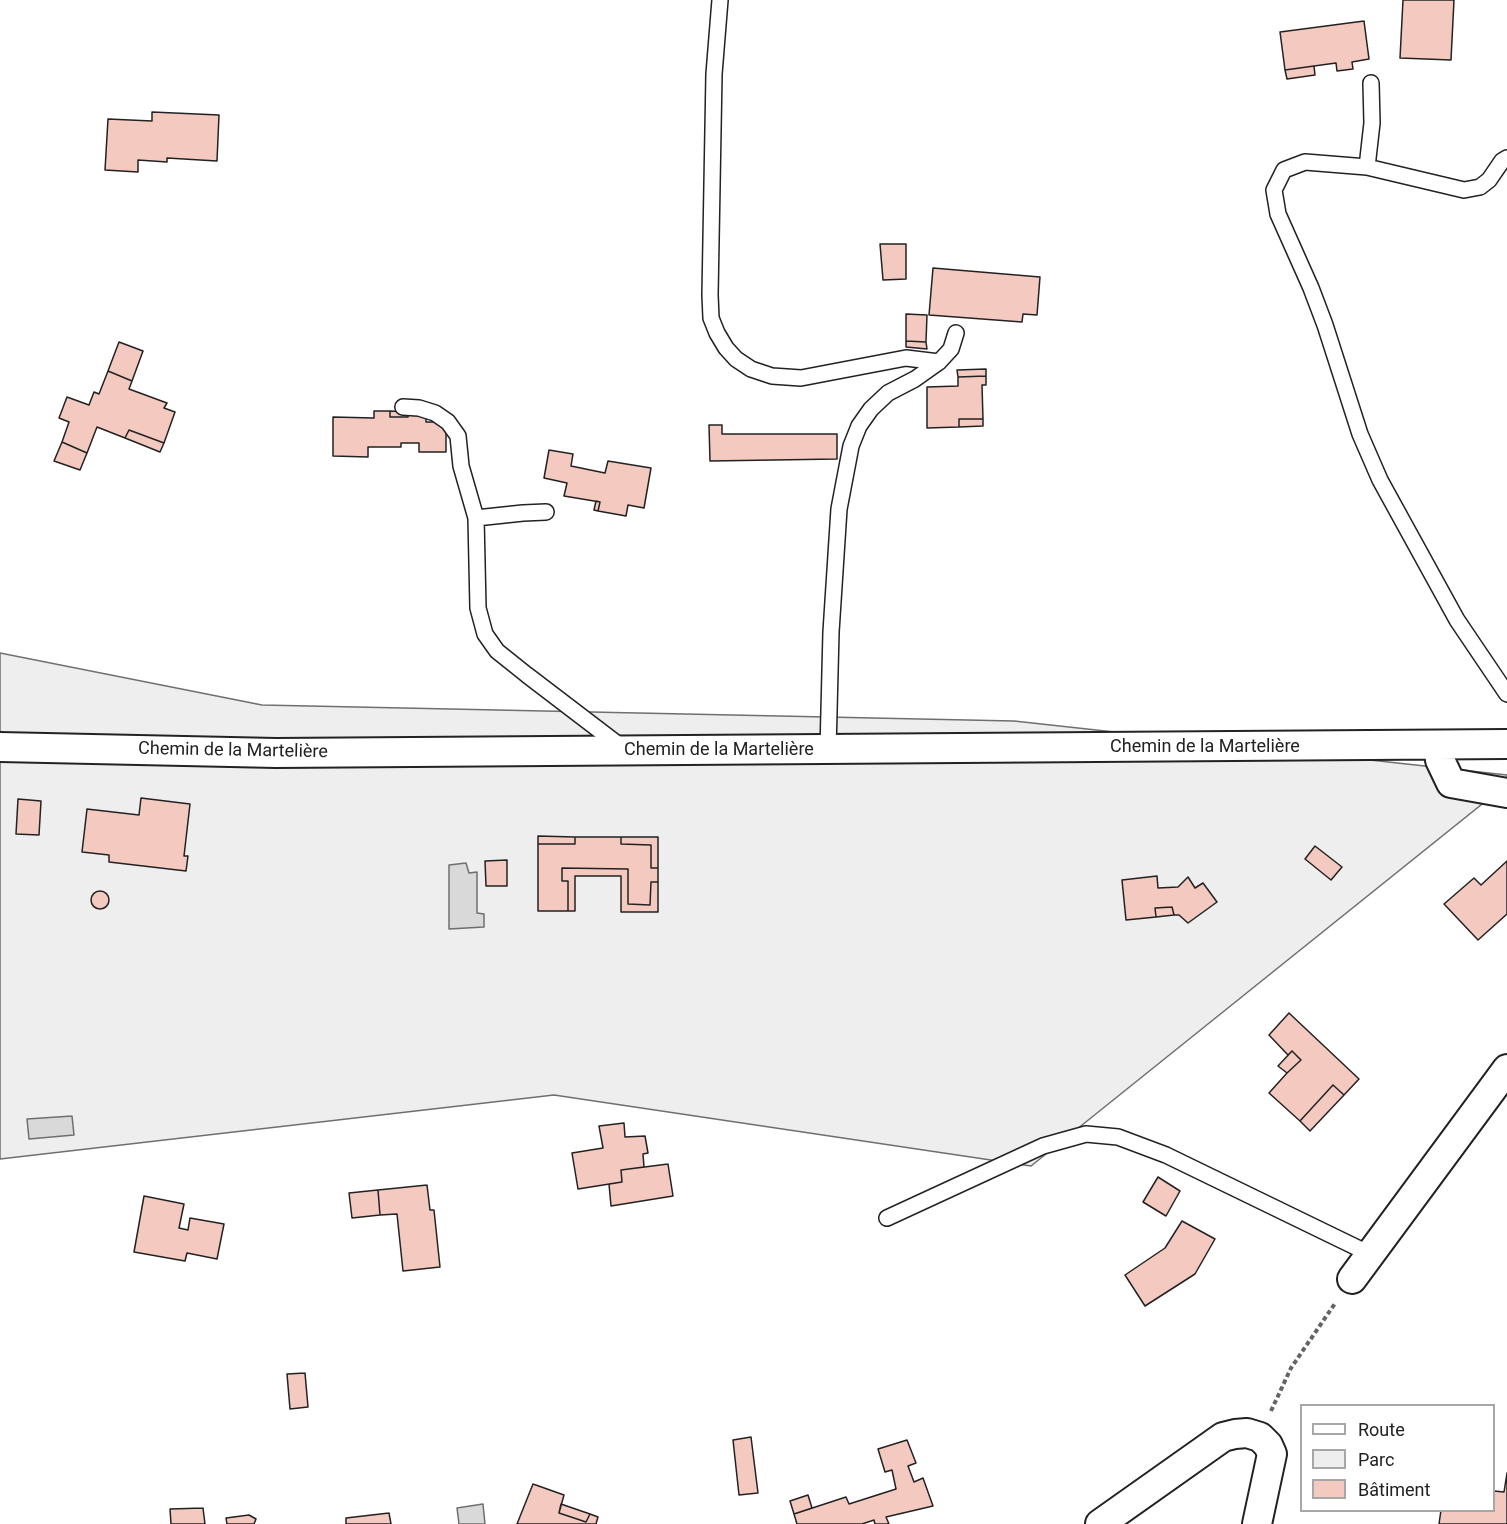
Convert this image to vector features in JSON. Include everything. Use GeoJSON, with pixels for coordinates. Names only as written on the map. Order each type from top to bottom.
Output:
{"type":"FeatureCollection","features":[{"type":"Feature","properties":{"kind":"street","name":"Chemin de la Martelière"},"geometry":{"type":"LineString","coordinates":[[0,747],[276,753],[828,750],[1438,753],[1507,744]]}},
{"type":"Feature","properties":{"kind":"street"},"geometry":{"type":"LineString","coordinates":[[1438,753],[1452,783],[1507,793]]}},
{"type":"Feature","properties":{"kind":"street"},"geometry":{"type":"LineString","coordinates":[[1352,1279],[1507,1069]]}},
{"type":"Feature","properties":{"kind":"street"},"geometry":{"type":"LineString","coordinates":[[1100,1524],[1223,1437],[1246,1433],[1260,1437],[1269,1445],[1272,1454],[1257,1524]]}},
{"type":"Feature","properties":{"kind":"lane"},"geometry":{"type":"LineString","coordinates":[[720,0],[714,74],[710,295],[711,318],[726,348],[736,359],[751,369],[772,376],[801,378],[906,358],[939,362]]}},
{"type":"Feature","properties":{"kind":"lane"},"geometry":{"type":"LineString","coordinates":[[1367,167],[1372,123],[1371,83]]}},
{"type":"Feature","properties":{"kind":"lane"},"geometry":{"type":"LineString","coordinates":[[1507,158],[1502,161],[1489,180],[1480,187],[1464,190],[1367,167],[1305,162],[1284,170],[1274,190],[1278,214],[1311,288],[1360,434],[1380,480],[1457,620],[1507,694]]}},
{"type":"Feature","properties":{"kind":"lane"},"geometry":{"type":"LineString","coordinates":[[828,750],[831,632],[839,509],[851,446],[859,426],[871,409],[888,393],[915,379],[939,362],[951,349],[956,333]]}},
{"type":"Feature","properties":{"kind":"lane"},"geometry":{"type":"LineString","coordinates":[[403,407],[419,408],[435,413],[448,422],[458,436],[461,466],[476,518],[478,608],[485,634],[498,651],[626,751]]}},
{"type":"Feature","properties":{"kind":"lane"},"geometry":{"type":"LineString","coordinates":[[476,518],[546,512]]}},
{"type":"Feature","properties":{"kind":"lane"},"geometry":{"type":"LineString","coordinates":[[887,1218],[1043,1146],[1086,1134],[1118,1137],[1166,1155],[1370,1254]]}},
{"type":"Feature","properties":{"kind":"path"},"geometry":{"type":"LineString","coordinates":[[1260,1437],[1291,1368],[1352,1279]]}},
{"type":"Feature","properties":{"kind":"green space"},"geometry":{"type":"Polygon","coordinates":[[[0,653],[262,705],[1014,721],[1507,775],[1507,784],[1031,1166],[554,1095],[0,1159],[0,653]]]}},
{"type":"Feature","properties":{"kind":"shaded area"},"geometry":{"type":"Polygon","coordinates":[[[466,863],[469,873],[477,872],[477,913],[484,914],[484,927],[449,929],[449,865],[466,863]]]}},
{"type":"Feature","properties":{"kind":"shaded area"},"geometry":{"type":"Polygon","coordinates":[[[72,1116],[74,1135],[29,1139],[27,1119],[72,1116]]]}},
{"type":"Feature","properties":{"kind":"shaded area"},"geometry":{"type":"Polygon","coordinates":[[[483,1504],[485,1524],[459,1524],[457,1508],[483,1504]]]}},
{"type":"Feature","properties":{"kind":"building"},"geometry":{"type":"Polygon","coordinates":[[[1403,0],[1454,0],[1451,60],[1400,58],[1403,0]]]}},
{"type":"Feature","properties":{"kind":"building"},"geometry":{"type":"Polygon","coordinates":[[[1364,21],[1369,59],[1352,62],[1353,69],[1337,71],[1336,63],[1285,70],[1280,32],[1364,21]]]}},
{"type":"Feature","properties":{"kind":"building"},"geometry":{"type":"Polygon","coordinates":[[[1314,66],[1315,75],[1287,79],[1285,70],[1314,66]]]}},
{"type":"Feature","properties":{"kind":"building"},"geometry":{"type":"Polygon","coordinates":[[[152,112],[219,115],[217,161],[167,158],[167,162],[138,160],[138,172],[105,170],[108,119],[152,121],[152,112]]]}},
{"type":"Feature","properties":{"kind":"building"},"geometry":{"type":"Polygon","coordinates":[[[880,244],[906,244],[906,279],[883,280],[880,244]]]}},
{"type":"Feature","properties":{"kind":"building"},"geometry":{"type":"Polygon","coordinates":[[[933,268],[1040,277],[1037,315],[1023,314],[1022,322],[929,315],[933,268]]]}},
{"type":"Feature","properties":{"kind":"building"},"geometry":{"type":"Polygon","coordinates":[[[906,314],[927,315],[926,342],[906,341],[906,314]]]}},
{"type":"Feature","properties":{"kind":"building"},"geometry":{"type":"Polygon","coordinates":[[[906,341],[926,342],[927,349],[906,347],[906,341]]]}},
{"type":"Feature","properties":{"kind":"building"},"geometry":{"type":"Polygon","coordinates":[[[119,342],[143,351],[132,381],[108,371],[119,342]]]}},
{"type":"Feature","properties":{"kind":"building"},"geometry":{"type":"Polygon","coordinates":[[[986,369],[986,376],[958,377],[957,370],[986,369]]]}},
{"type":"Feature","properties":{"kind":"building"},"geometry":{"type":"Polygon","coordinates":[[[108,371],[132,381],[129,389],[167,403],[164,408],[175,412],[164,443],[129,430],[125,438],[97,427],[87,453],[62,442],[69,422],[59,418],[67,397],[89,405],[94,392],[99,394],[108,371]]]}},
{"type":"Feature","properties":{"kind":"building"},"geometry":{"type":"Polygon","coordinates":[[[986,376],[986,385],[982,385],[983,419],[959,419],[959,427],[927,428],[927,387],[958,386],[958,377],[986,376]]]}},
{"type":"Feature","properties":{"kind":"building"},"geometry":{"type":"Polygon","coordinates":[[[374,411],[390,411],[390,417],[408,417],[408,412],[426,411],[426,422],[446,422],[446,452],[419,452],[419,443],[401,443],[401,447],[368,447],[368,457],[333,456],[333,417],[374,418],[374,411]]]}},
{"type":"Feature","properties":{"kind":"building"},"geometry":{"type":"Polygon","coordinates":[[[390,411],[408,412],[408,417],[390,417],[390,411]]]}},
{"type":"Feature","properties":{"kind":"building"},"geometry":{"type":"Polygon","coordinates":[[[959,419],[983,419],[983,426],[959,427],[959,419]]]}},
{"type":"Feature","properties":{"kind":"building"},"geometry":{"type":"Polygon","coordinates":[[[709,425],[722,425],[722,434],[837,434],[837,459],[710,461],[709,425]]]}},
{"type":"Feature","properties":{"kind":"building"},"geometry":{"type":"Polygon","coordinates":[[[129,430],[164,443],[160,452],[125,438],[129,430]]]}},
{"type":"Feature","properties":{"kind":"building"},"geometry":{"type":"Polygon","coordinates":[[[62,442],[87,453],[80,470],[54,461],[62,442]]]}},
{"type":"Feature","properties":{"kind":"building"},"geometry":{"type":"Polygon","coordinates":[[[549,450],[573,454],[571,466],[605,473],[608,461],[651,468],[644,508],[628,505],[626,516],[598,511],[600,502],[564,496],[567,483],[544,478],[549,450]]]}},
{"type":"Feature","properties":{"kind":"building"},"geometry":{"type":"Polygon","coordinates":[[[596,501],[600,502],[598,511],[594,510],[596,501]]]}},
{"type":"Feature","properties":{"kind":"building"},"geometry":{"type":"Polygon","coordinates":[[[141,798],[190,804],[184,856],[188,856],[186,871],[109,862],[109,855],[82,852],[87,809],[139,815],[141,798]]]}},
{"type":"Feature","properties":{"kind":"building"},"geometry":{"type":"Polygon","coordinates":[[[18,799],[41,801],[39,835],[16,834],[18,799]]]}},
{"type":"Feature","properties":{"kind":"building"},"geometry":{"type":"Polygon","coordinates":[[[538,836],[575,837],[575,844],[538,844],[538,836]]]}},
{"type":"Feature","properties":{"kind":"building"},"geometry":{"type":"Polygon","coordinates":[[[575,837],[621,837],[621,844],[651,845],[651,868],[658,868],[658,882],[651,882],[650,905],[628,904],[628,869],[562,868],[562,881],[568,881],[568,911],[538,911],[538,844],[575,844],[575,837]]]}},
{"type":"Feature","properties":{"kind":"building"},"geometry":{"type":"Polygon","coordinates":[[[621,837],[658,837],[658,868],[651,868],[651,845],[621,844],[621,837]]]}},
{"type":"Feature","properties":{"kind":"building"},"geometry":{"type":"Polygon","coordinates":[[[1315,846],[1342,867],[1331,880],[1305,859],[1315,846]]]}},
{"type":"Feature","properties":{"kind":"building"},"geometry":{"type":"Polygon","coordinates":[[[507,860],[507,886],[486,886],[485,861],[507,860]]]}},
{"type":"Feature","properties":{"kind":"building"},"geometry":{"type":"Polygon","coordinates":[[[1507,861],[1507,914],[1478,940],[1444,904],[1474,878],[1481,885],[1507,861]]]}},
{"type":"Feature","properties":{"kind":"building"},"geometry":{"type":"Polygon","coordinates":[[[562,868],[628,869],[628,904],[650,905],[651,882],[658,882],[658,912],[621,912],[621,876],[575,876],[575,911],[568,911],[568,881],[562,881],[562,868]]]}},
{"type":"Feature","properties":{"kind":"building"},"geometry":{"type":"Polygon","coordinates":[[[1157,876],[1158,888],[1178,887],[1188,877],[1195,888],[1203,883],[1217,902],[1188,923],[1179,915],[1174,915],[1172,907],[1155,908],[1156,917],[1126,920],[1122,880],[1157,876]]]}},
{"type":"Feature","properties":{"kind":"building"},"geometry":{"type":"Polygon","coordinates":[[[100,891],[106,894],[109,900],[106,906],[100,909],[94,906],[91,900],[94,894],[100,891]]]}},
{"type":"Feature","properties":{"kind":"building"},"geometry":{"type":"Polygon","coordinates":[[[1172,907],[1174,915],[1156,917],[1155,908],[1172,907]]]}},
{"type":"Feature","properties":{"kind":"building"},"geometry":{"type":"Polygon","coordinates":[[[1289,1013],[1359,1079],[1344,1095],[1333,1085],[1300,1121],[1269,1093],[1301,1060],[1292,1051],[1288,1055],[1269,1035],[1289,1013]]]}},
{"type":"Feature","properties":{"kind":"building"},"geometry":{"type":"Polygon","coordinates":[[[1292,1051],[1301,1060],[1287,1073],[1278,1066],[1292,1051]]]}},
{"type":"Feature","properties":{"kind":"building"},"geometry":{"type":"Polygon","coordinates":[[[1333,1085],[1344,1095],[1310,1131],[1300,1121],[1333,1085]]]}},
{"type":"Feature","properties":{"kind":"building"},"geometry":{"type":"Polygon","coordinates":[[[624,1123],[625,1137],[645,1136],[648,1153],[643,1154],[644,1167],[621,1170],[622,1182],[578,1189],[572,1153],[603,1148],[599,1126],[624,1123]]]}},
{"type":"Feature","properties":{"kind":"building"},"geometry":{"type":"Polygon","coordinates":[[[668,1164],[673,1196],[611,1206],[609,1184],[622,1182],[621,1170],[668,1164]]]}},
{"type":"Feature","properties":{"kind":"building"},"geometry":{"type":"Polygon","coordinates":[[[1158,1177],[1180,1191],[1166,1216],[1143,1202],[1158,1177]]]}},
{"type":"Feature","properties":{"kind":"building"},"geometry":{"type":"Polygon","coordinates":[[[427,1185],[430,1210],[434,1210],[440,1267],[403,1271],[397,1214],[380,1215],[378,1190],[427,1185]]]}},
{"type":"Feature","properties":{"kind":"building"},"geometry":{"type":"Polygon","coordinates":[[[378,1190],[380,1215],[352,1218],[349,1193],[378,1190]]]}},
{"type":"Feature","properties":{"kind":"building"},"geometry":{"type":"Polygon","coordinates":[[[144,1196],[184,1204],[179,1228],[188,1230],[190,1218],[224,1224],[217,1259],[187,1253],[185,1261],[134,1252],[144,1196]]]}},
{"type":"Feature","properties":{"kind":"building"},"geometry":{"type":"Polygon","coordinates":[[[1182,1221],[1215,1239],[1195,1274],[1145,1306],[1125,1275],[1165,1248],[1182,1221]]]}},
{"type":"Feature","properties":{"kind":"building"},"geometry":{"type":"Polygon","coordinates":[[[305,1373],[308,1407],[290,1409],[287,1374],[305,1373]]]}},
{"type":"Feature","properties":{"kind":"building"},"geometry":{"type":"Polygon","coordinates":[[[751,1437],[758,1493],[739,1495],[733,1440],[751,1437]]]}},
{"type":"Feature","properties":{"kind":"building"},"geometry":{"type":"Polygon","coordinates":[[[907,1440],[916,1463],[908,1466],[914,1482],[923,1478],[933,1506],[886,1517],[889,1524],[875,1524],[874,1520],[862,1524],[797,1524],[794,1514],[846,1497],[849,1504],[896,1489],[892,1470],[885,1472],[878,1449],[907,1440]]]}},
{"type":"Feature","properties":{"kind":"building"},"geometry":{"type":"Polygon","coordinates":[[[1507,1473],[1507,1524],[1439,1524],[1441,1512],[1495,1512],[1495,1491],[1504,1492],[1507,1473]]]}},
{"type":"Feature","properties":{"kind":"building"},"geometry":{"type":"Polygon","coordinates":[[[533,1484],[564,1495],[559,1513],[586,1522],[590,1514],[598,1517],[596,1524],[517,1524],[533,1484]]]}},
{"type":"Feature","properties":{"kind":"building"},"geometry":{"type":"Polygon","coordinates":[[[808,1495],[812,1508],[794,1514],[790,1501],[808,1495]]]}},
{"type":"Feature","properties":{"kind":"building"},"geometry":{"type":"Polygon","coordinates":[[[561,1504],[590,1514],[586,1522],[559,1513],[561,1504]]]}},
{"type":"Feature","properties":{"kind":"building"},"geometry":{"type":"Polygon","coordinates":[[[203,1508],[205,1524],[171,1524],[170,1509],[203,1508]]]}},
{"type":"Feature","properties":{"kind":"building"},"geometry":{"type":"Polygon","coordinates":[[[389,1513],[391,1524],[346,1524],[346,1518],[389,1513]]]}},
{"type":"Feature","properties":{"kind":"building"},"geometry":{"type":"Polygon","coordinates":[[[249,1515],[256,1519],[254,1524],[227,1524],[226,1518],[249,1515]]]}}]}
